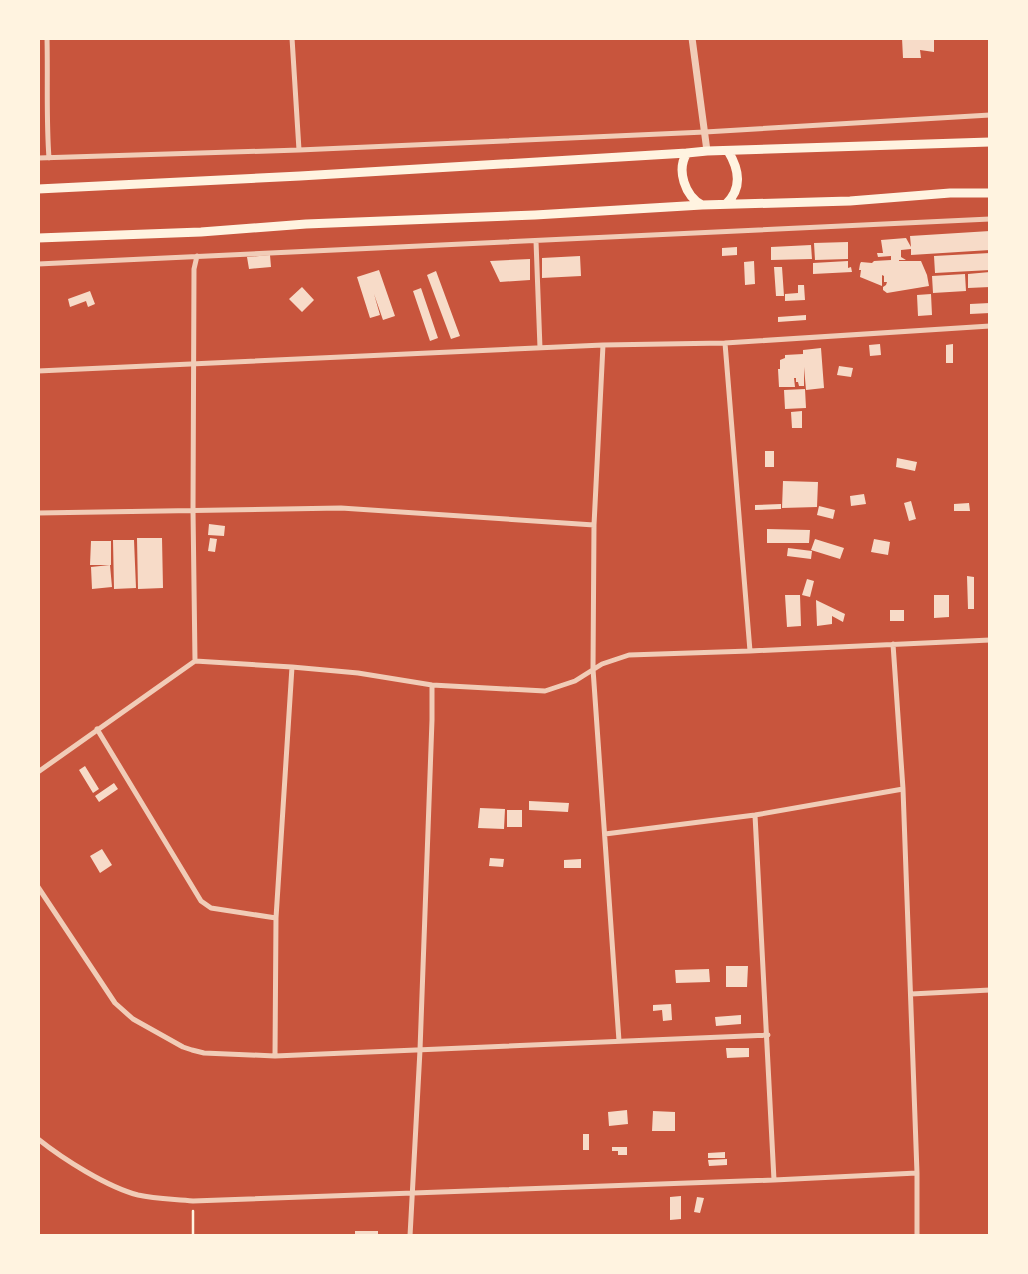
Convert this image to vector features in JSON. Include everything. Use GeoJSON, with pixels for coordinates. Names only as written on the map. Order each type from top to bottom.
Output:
{"type":"FeatureCollection","features":[{"type":"Feature","properties":{"kind":"highway"},"geometry":{"type":"LineString","coordinates":[[38,189],[707,151],[989,142]]}},
{"type":"Feature","properties":{"kind":"highway"},"geometry":{"type":"LineString","coordinates":[[726,204],[736,192],[738,181],[734,160],[727,151]]}},
{"type":"Feature","properties":{"kind":"highway"},"geometry":{"type":"LineString","coordinates":[[687,153],[683,160],[685,184],[690,195],[702,205]]}},
{"type":"Feature","properties":{"kind":"highway"},"geometry":{"type":"LineString","coordinates":[[38,238],[702,205],[850,201],[989,192]]}},
{"type":"Feature","properties":{"kind":"street"},"geometry":{"type":"LineString","coordinates":[[47,38],[46,127],[49,158]]}},
{"type":"Feature","properties":{"kind":"street"},"geometry":{"type":"LineString","coordinates":[[292,38],[299,150]]}},
{"type":"Feature","properties":{"kind":"street"},"geometry":{"type":"LineString","coordinates":[[692,38],[707,151]]}},
{"type":"Feature","properties":{"kind":"street"},"geometry":{"type":"LineString","coordinates":[[38,158],[299,150],[705,132],[989,115]]}},
{"type":"Feature","properties":{"kind":"street"},"geometry":{"type":"LineString","coordinates":[[38,264],[989,219]]}},
{"type":"Feature","properties":{"kind":"street"},"geometry":{"type":"LineString","coordinates":[[536,241],[540,348]]}},
{"type":"Feature","properties":{"kind":"street"},"geometry":{"type":"LineString","coordinates":[[195,661],[194,270],[197,256]]}},
{"type":"Feature","properties":{"kind":"street"},"geometry":{"type":"LineString","coordinates":[[38,371],[603,345],[725,343],[989,326]]}},
{"type":"Feature","properties":{"kind":"street"},"geometry":{"type":"LineString","coordinates":[[725,343],[750,651]]}},
{"type":"Feature","properties":{"kind":"street"},"geometry":{"type":"LineString","coordinates":[[603,345],[594,525],[593,670],[619,1041]]}},
{"type":"Feature","properties":{"kind":"street"},"geometry":{"type":"LineString","coordinates":[[38,513],[341,508],[594,525]]}},
{"type":"Feature","properties":{"kind":"street"},"geometry":{"type":"LineString","coordinates":[[38,772],[195,661],[358,673],[432,685],[545,691],[575,681],[614,659],[629,654],[989,640]]}},
{"type":"Feature","properties":{"kind":"street"},"geometry":{"type":"LineString","coordinates":[[892,644],[903,789],[917,1236]]}},
{"type":"Feature","properties":{"kind":"street"},"geometry":{"type":"LineString","coordinates":[[275,1056],[276,918],[292,667]]}},
{"type":"Feature","properties":{"kind":"street"},"geometry":{"type":"LineString","coordinates":[[410,1236],[420,1050],[432,685]]}},
{"type":"Feature","properties":{"kind":"street"},"geometry":{"type":"LineString","coordinates":[[97,729],[201,901],[211,908],[276,918]]}},
{"type":"Feature","properties":{"kind":"street"},"geometry":{"type":"LineString","coordinates":[[605,834],[755,815],[903,789]]}},
{"type":"Feature","properties":{"kind":"street"},"geometry":{"type":"LineString","coordinates":[[755,815],[774,1180]]}},
{"type":"Feature","properties":{"kind":"street"},"geometry":{"type":"LineString","coordinates":[[38,887],[115,1003],[133,1018],[183,1047],[204,1053],[275,1056],[768,1035]]}},
{"type":"Feature","properties":{"kind":"street"},"geometry":{"type":"LineString","coordinates":[[911,994],[989,990]]}},
{"type":"Feature","properties":{"kind":"street"},"geometry":{"type":"LineString","coordinates":[[38,1139],[94,1176],[132,1193],[193,1201],[917,1173]]}},
{"type":"Feature","properties":{"kind":"path"},"geometry":{"type":"LineString","coordinates":[[192,1236],[193,1201]]}},
{"type":"Feature","properties":{"kind":"building"},"geometry":{"type":"Polygon","coordinates":[[[902,38],[934,38],[934,52],[920,50],[921,58],[903,58],[902,38]]]}},
{"type":"Feature","properties":{"kind":"building"},"geometry":{"type":"Polygon","coordinates":[[[990,231],[990,250],[911,255],[911,249],[901,250],[901,257],[906,260],[899,261],[921,261],[929,286],[887,293],[883,290],[887,282],[884,282],[884,276],[882,275],[882,286],[860,277],[861,262],[891,260],[891,256],[878,257],[877,253],[883,253],[881,240],[906,238],[911,247],[910,236],[990,231]]]}},
{"type":"Feature","properties":{"kind":"building"},"geometry":{"type":"Polygon","coordinates":[[[848,242],[848,259],[815,260],[814,243],[848,242]]]}},
{"type":"Feature","properties":{"kind":"building"},"geometry":{"type":"Polygon","coordinates":[[[811,245],[812,259],[771,260],[771,247],[811,245]]]}},
{"type":"Feature","properties":{"kind":"building"},"geometry":{"type":"Polygon","coordinates":[[[737,247],[737,255],[722,256],[722,248],[737,247]]]}},
{"type":"Feature","properties":{"kind":"building"},"geometry":{"type":"Polygon","coordinates":[[[990,253],[990,270],[935,273],[934,256],[990,253]]]}},
{"type":"Feature","properties":{"kind":"building"},"geometry":{"type":"Polygon","coordinates":[[[270,255],[271,267],[249,269],[247,257],[270,255]]]}},
{"type":"Feature","properties":{"kind":"building"},"geometry":{"type":"Polygon","coordinates":[[[580,256],[581,276],[542,278],[542,258],[580,256]]]}},
{"type":"Feature","properties":{"kind":"building"},"geometry":{"type":"Polygon","coordinates":[[[530,259],[530,280],[500,282],[490,261],[530,259]]]}},
{"type":"Feature","properties":{"kind":"building"},"geometry":{"type":"Polygon","coordinates":[[[754,261],[755,284],[745,285],[744,262],[754,261]]]}},
{"type":"Feature","properties":{"kind":"building"},"geometry":{"type":"Polygon","coordinates":[[[848,261],[848,268],[851,267],[852,272],[813,274],[813,263],[848,261]]]}},
{"type":"Feature","properties":{"kind":"building"},"geometry":{"type":"Polygon","coordinates":[[[774,267],[782,267],[784,296],[776,296],[774,267]]]}},
{"type":"Feature","properties":{"kind":"building"},"geometry":{"type":"Polygon","coordinates":[[[379,270],[395,316],[383,320],[374,294],[380,315],[370,318],[357,277],[379,270]]]}},
{"type":"Feature","properties":{"kind":"building"},"geometry":{"type":"Polygon","coordinates":[[[436,271],[460,336],[451,339],[427,275],[436,271]]]}},
{"type":"Feature","properties":{"kind":"building"},"geometry":{"type":"Polygon","coordinates":[[[990,272],[990,287],[968,288],[968,274],[990,272]]]}},
{"type":"Feature","properties":{"kind":"building"},"geometry":{"type":"Polygon","coordinates":[[[965,274],[966,291],[933,293],[932,276],[965,274]]]}},
{"type":"Feature","properties":{"kind":"building"},"geometry":{"type":"Polygon","coordinates":[[[798,285],[804,285],[805,300],[785,301],[785,294],[798,293],[798,285]]]}},
{"type":"Feature","properties":{"kind":"building"},"geometry":{"type":"Polygon","coordinates":[[[302,287],[314,300],[302,312],[289,299],[302,287]]]}},
{"type":"Feature","properties":{"kind":"building"},"geometry":{"type":"Polygon","coordinates":[[[421,288],[438,338],[430,341],[413,291],[421,288]]]}},
{"type":"Feature","properties":{"kind":"building"},"geometry":{"type":"Polygon","coordinates":[[[90,291],[95,304],[88,307],[86,301],[70,307],[68,299],[90,291]]]}},
{"type":"Feature","properties":{"kind":"building"},"geometry":{"type":"Polygon","coordinates":[[[931,294],[932,315],[918,316],[917,295],[931,294]]]}},
{"type":"Feature","properties":{"kind":"building"},"geometry":{"type":"Polygon","coordinates":[[[990,303],[990,313],[970,314],[970,304],[990,303]]]}},
{"type":"Feature","properties":{"kind":"building"},"geometry":{"type":"Polygon","coordinates":[[[806,315],[806,320],[778,322],[778,317],[806,315]]]}},
{"type":"Feature","properties":{"kind":"building"},"geometry":{"type":"Polygon","coordinates":[[[880,344],[881,355],[870,356],[869,345],[880,344]]]}},
{"type":"Feature","properties":{"kind":"building"},"geometry":{"type":"Polygon","coordinates":[[[953,344],[953,363],[946,363],[946,345],[953,344]]]}},
{"type":"Feature","properties":{"kind":"building"},"geometry":{"type":"Polygon","coordinates":[[[821,348],[824,388],[806,390],[804,367],[804,386],[799,386],[794,378],[795,387],[779,387],[778,369],[780,360],[785,358],[785,355],[803,354],[803,350],[821,348]]]}},
{"type":"Feature","properties":{"kind":"building"},"geometry":{"type":"Polygon","coordinates":[[[839,366],[853,368],[851,377],[837,375],[839,366]]]}},
{"type":"Feature","properties":{"kind":"building"},"geometry":{"type":"Polygon","coordinates":[[[805,389],[806,408],[785,409],[784,390],[805,389]]]}},
{"type":"Feature","properties":{"kind":"building"},"geometry":{"type":"Polygon","coordinates":[[[802,411],[802,428],[792,428],[791,412],[802,411]]]}},
{"type":"Feature","properties":{"kind":"building"},"geometry":{"type":"Polygon","coordinates":[[[765,451],[774,451],[774,467],[765,467],[765,451]]]}},
{"type":"Feature","properties":{"kind":"building"},"geometry":{"type":"Polygon","coordinates":[[[897,458],[917,462],[915,471],[896,467],[897,458]]]}},
{"type":"Feature","properties":{"kind":"building"},"geometry":{"type":"Polygon","coordinates":[[[783,481],[818,482],[817,507],[782,508],[783,481]]]}},
{"type":"Feature","properties":{"kind":"building"},"geometry":{"type":"Polygon","coordinates":[[[864,494],[866,504],[851,506],[850,496],[864,494]]]}},
{"type":"Feature","properties":{"kind":"building"},"geometry":{"type":"Polygon","coordinates":[[[911,501],[916,519],[909,521],[904,503],[911,501]]]}},
{"type":"Feature","properties":{"kind":"building"},"geometry":{"type":"Polygon","coordinates":[[[969,503],[970,511],[954,511],[954,504],[969,503]]]}},
{"type":"Feature","properties":{"kind":"building"},"geometry":{"type":"Polygon","coordinates":[[[781,504],[781,509],[755,510],[755,505],[781,504]]]}},
{"type":"Feature","properties":{"kind":"building"},"geometry":{"type":"Polygon","coordinates":[[[819,506],[835,510],[833,519],[817,515],[819,506]]]}},
{"type":"Feature","properties":{"kind":"building"},"geometry":{"type":"Polygon","coordinates":[[[209,524],[225,526],[224,536],[208,535],[209,524]]]}},
{"type":"Feature","properties":{"kind":"building"},"geometry":{"type":"Polygon","coordinates":[[[767,529],[810,530],[809,543],[767,543],[767,529]]]}},
{"type":"Feature","properties":{"kind":"building"},"geometry":{"type":"Polygon","coordinates":[[[137,538],[162,538],[163,588],[138,589],[137,538]]]}},
{"type":"Feature","properties":{"kind":"building"},"geometry":{"type":"Polygon","coordinates":[[[210,538],[217,539],[215,552],[208,551],[210,538]]]}},
{"type":"Feature","properties":{"kind":"building"},"geometry":{"type":"Polygon","coordinates":[[[815,539],[844,548],[840,559],[811,550],[815,539]]]}},
{"type":"Feature","properties":{"kind":"building"},"geometry":{"type":"Polygon","coordinates":[[[874,539],[890,542],[888,555],[871,552],[874,539]]]}},
{"type":"Feature","properties":{"kind":"building"},"geometry":{"type":"Polygon","coordinates":[[[113,540],[134,540],[136,588],[114,589],[113,540]]]}},
{"type":"Feature","properties":{"kind":"building"},"geometry":{"type":"Polygon","coordinates":[[[91,541],[111,541],[111,565],[90,565],[91,541]]]}},
{"type":"Feature","properties":{"kind":"building"},"geometry":{"type":"Polygon","coordinates":[[[788,548],[812,551],[811,559],[787,556],[788,548]]]}},
{"type":"Feature","properties":{"kind":"building"},"geometry":{"type":"Polygon","coordinates":[[[110,565],[112,587],[92,589],[91,567],[110,565]]]}},
{"type":"Feature","properties":{"kind":"building"},"geometry":{"type":"Polygon","coordinates":[[[967,576],[974,577],[974,609],[968,609],[967,576]]]}},
{"type":"Feature","properties":{"kind":"building"},"geometry":{"type":"Polygon","coordinates":[[[807,579],[814,581],[810,597],[802,595],[807,579]]]}},
{"type":"Feature","properties":{"kind":"building"},"geometry":{"type":"Polygon","coordinates":[[[785,595],[800,595],[801,626],[787,627],[785,595]]]}},
{"type":"Feature","properties":{"kind":"building"},"geometry":{"type":"Polygon","coordinates":[[[934,595],[949,595],[949,617],[934,618],[934,595]]]}},
{"type":"Feature","properties":{"kind":"building"},"geometry":{"type":"Polygon","coordinates":[[[816,600],[845,614],[843,622],[832,616],[832,624],[817,626],[816,600]]]}},
{"type":"Feature","properties":{"kind":"building"},"geometry":{"type":"Polygon","coordinates":[[[890,610],[904,610],[904,621],[890,621],[890,610]]]}},
{"type":"Feature","properties":{"kind":"building"},"geometry":{"type":"Polygon","coordinates":[[[85,766],[99,789],[93,793],[79,770],[85,766]]]}},
{"type":"Feature","properties":{"kind":"building"},"geometry":{"type":"Polygon","coordinates":[[[114,783],[118,789],[99,802],[95,796],[114,783]]]}},
{"type":"Feature","properties":{"kind":"building"},"geometry":{"type":"Polygon","coordinates":[[[529,801],[569,803],[568,812],[529,810],[529,801]]]}},
{"type":"Feature","properties":{"kind":"building"},"geometry":{"type":"Polygon","coordinates":[[[480,808],[505,809],[504,829],[478,828],[480,808]]]}},
{"type":"Feature","properties":{"kind":"building"},"geometry":{"type":"Polygon","coordinates":[[[507,810],[522,810],[522,827],[507,827],[507,810]]]}},
{"type":"Feature","properties":{"kind":"building"},"geometry":{"type":"Polygon","coordinates":[[[102,849],[112,865],[100,873],[90,856],[102,849]]]}},
{"type":"Feature","properties":{"kind":"building"},"geometry":{"type":"Polygon","coordinates":[[[490,858],[504,859],[503,867],[489,866],[490,858]]]}},
{"type":"Feature","properties":{"kind":"building"},"geometry":{"type":"Polygon","coordinates":[[[581,859],[581,868],[564,868],[564,860],[581,859]]]}},
{"type":"Feature","properties":{"kind":"building"},"geometry":{"type":"Polygon","coordinates":[[[726,966],[748,966],[747,987],[726,987],[726,966]]]}},
{"type":"Feature","properties":{"kind":"building"},"geometry":{"type":"Polygon","coordinates":[[[709,969],[710,982],[676,983],[675,970],[709,969]]]}},
{"type":"Feature","properties":{"kind":"building"},"geometry":{"type":"Polygon","coordinates":[[[671,1004],[672,1020],[663,1021],[662,1010],[653,1011],[653,1005],[671,1004]]]}},
{"type":"Feature","properties":{"kind":"building"},"geometry":{"type":"Polygon","coordinates":[[[741,1015],[741,1024],[716,1026],[715,1017],[741,1015]]]}},
{"type":"Feature","properties":{"kind":"building"},"geometry":{"type":"Polygon","coordinates":[[[726,1048],[749,1048],[749,1057],[727,1058],[726,1048]]]}},
{"type":"Feature","properties":{"kind":"building"},"geometry":{"type":"Polygon","coordinates":[[[627,1110],[628,1124],[609,1126],[608,1112],[627,1110]]]}},
{"type":"Feature","properties":{"kind":"building"},"geometry":{"type":"Polygon","coordinates":[[[653,1111],[675,1112],[675,1131],[652,1131],[653,1111]]]}},
{"type":"Feature","properties":{"kind":"building"},"geometry":{"type":"Polygon","coordinates":[[[583,1134],[589,1134],[589,1150],[583,1150],[583,1134]]]}},
{"type":"Feature","properties":{"kind":"building"},"geometry":{"type":"Polygon","coordinates":[[[612,1147],[627,1147],[627,1155],[618,1155],[618,1151],[612,1151],[612,1147]]]}},
{"type":"Feature","properties":{"kind":"building"},"geometry":{"type":"Polygon","coordinates":[[[725,1152],[725,1158],[708,1158],[708,1153],[725,1152]]]}},
{"type":"Feature","properties":{"kind":"building"},"geometry":{"type":"Polygon","coordinates":[[[727,1159],[727,1165],[709,1166],[708,1160],[727,1159]]]}},
{"type":"Feature","properties":{"kind":"building"},"geometry":{"type":"Polygon","coordinates":[[[681,1196],[681,1219],[670,1220],[670,1197],[681,1196]]]}},
{"type":"Feature","properties":{"kind":"building"},"geometry":{"type":"Polygon","coordinates":[[[697,1197],[704,1198],[700,1213],[694,1212],[697,1197]]]}},
{"type":"Feature","properties":{"kind":"building"},"geometry":{"type":"Polygon","coordinates":[[[355,1231],[378,1231],[378,1236],[355,1236],[355,1231]]]}}]}
